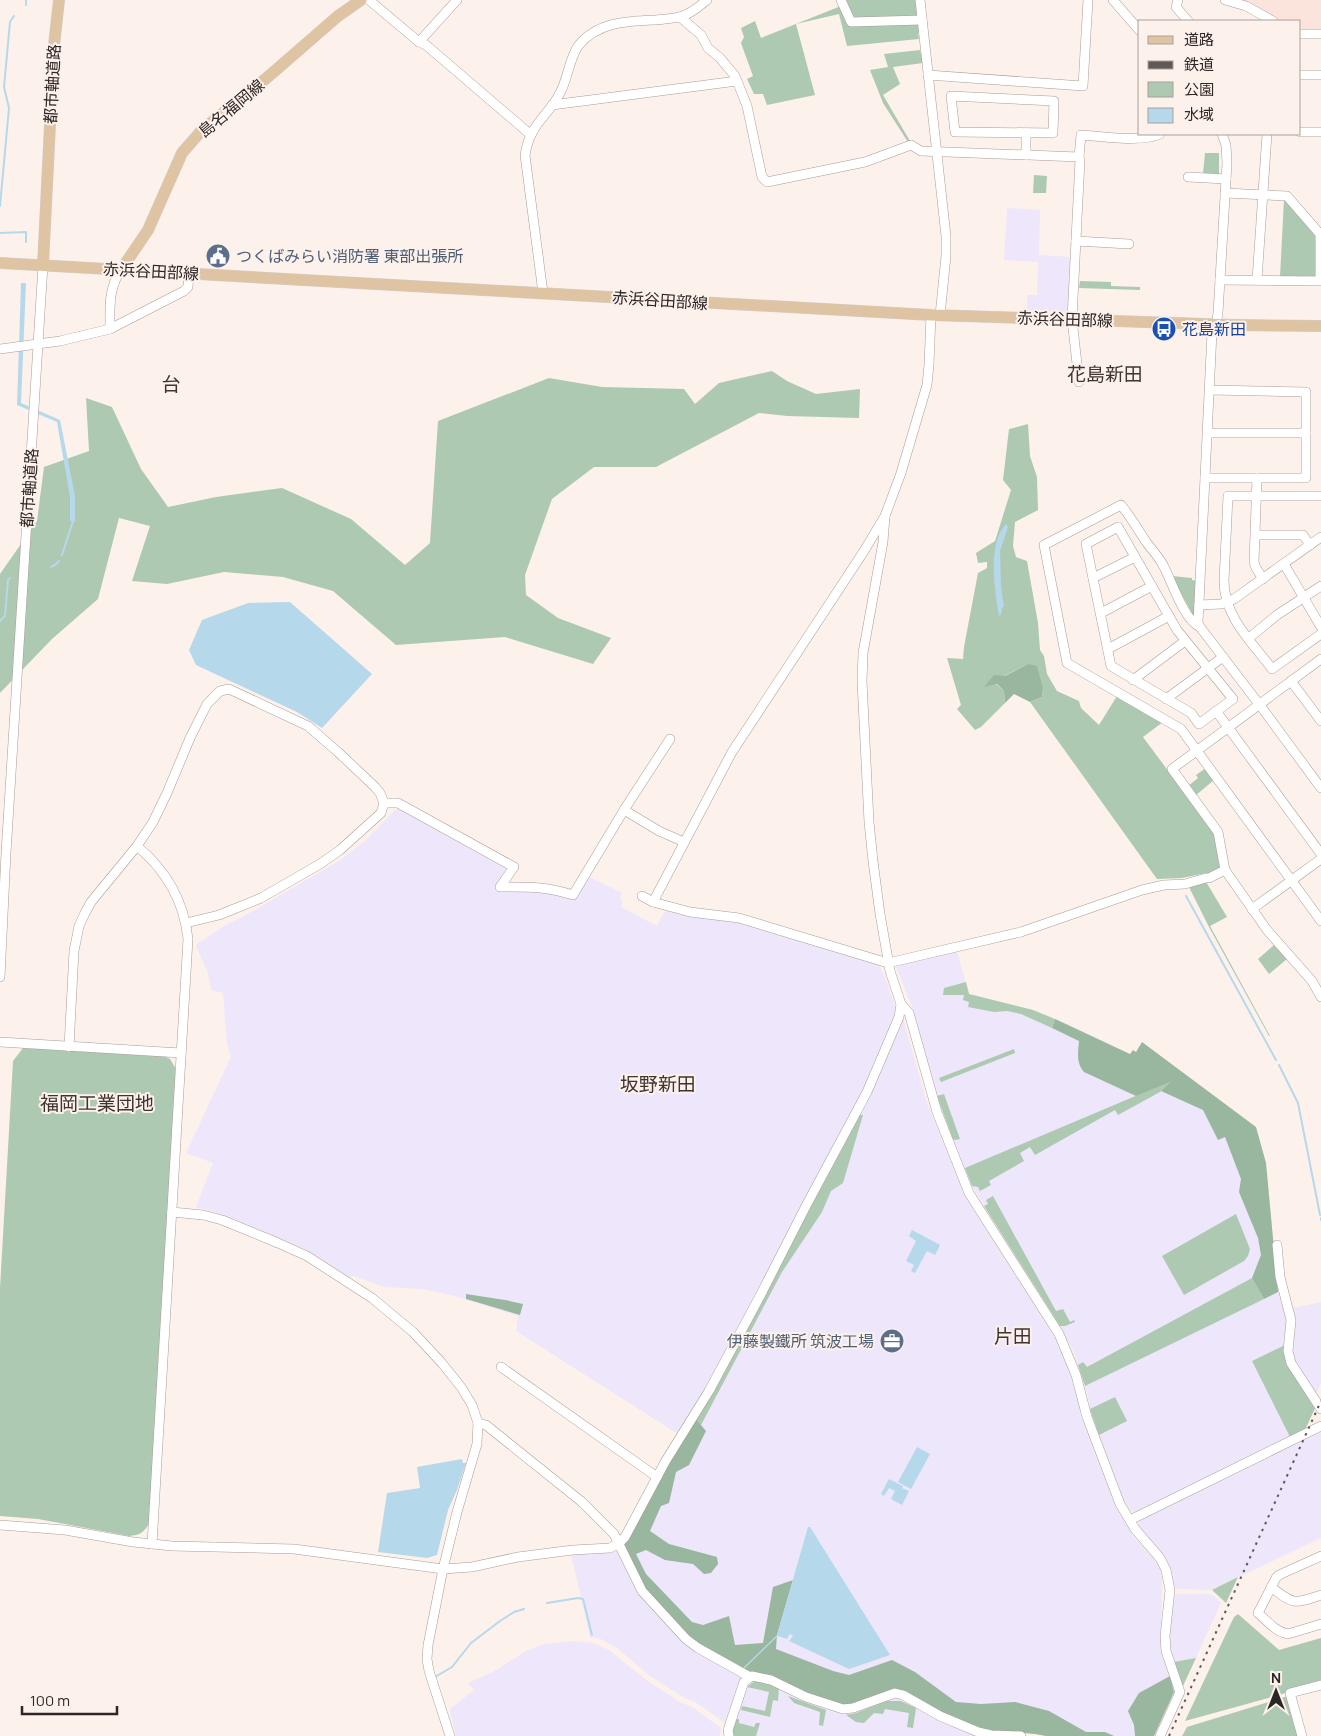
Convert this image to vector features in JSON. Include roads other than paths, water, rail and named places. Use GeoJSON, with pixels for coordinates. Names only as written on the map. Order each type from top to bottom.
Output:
{"type":"FeatureCollection","features":[{"type":"Feature","properties":{"kind":"main road","name":"都市軸道路"},"geometry":{"type":"LineString","coordinates":[[42,266],[54,45],[59,0]]}},
{"type":"Feature","properties":{"kind":"main road","name":"島名福岡線"},"geometry":{"type":"LineString","coordinates":[[121,270],[148,230],[182,153],[202,130],[282,66],[338,16],[361,0]]}},
{"type":"Feature","properties":{"kind":"main road","name":"赤浜谷田部線"},"geometry":{"type":"LineString","coordinates":[[0,263],[936,315],[1321,326]]}},
{"type":"Feature","properties":{"kind":"street"},"geometry":{"type":"LineString","coordinates":[[369,0],[530,135]]}},
{"type":"Feature","properties":{"kind":"street"},"geometry":{"type":"LineString","coordinates":[[419,42],[456,0]]}},
{"type":"Feature","properties":{"kind":"street"},"geometry":{"type":"LineString","coordinates":[[543,293],[525,162],[526,148],[530,135],[539,120],[561,91],[575,52],[579,46],[600,28],[613,23],[680,17],[707,0]]}},
{"type":"Feature","properties":{"kind":"street"},"geometry":{"type":"LineString","coordinates":[[841,0],[851,22],[922,20]]}},
{"type":"Feature","properties":{"kind":"street"},"geometry":{"type":"LineString","coordinates":[[653,902],[732,752],[885,516],[901,472],[927,385],[946,256],[946,236],[920,0]]}},
{"type":"Feature","properties":{"kind":"street"},"geometry":{"type":"LineString","coordinates":[[928,76],[1083,86],[1088,0]]}},
{"type":"Feature","properties":{"kind":"street"},"geometry":{"type":"LineString","coordinates":[[1113,0],[1138,29]]}},
{"type":"Feature","properties":{"kind":"street"},"geometry":{"type":"LineString","coordinates":[[1178,0],[1176,7],[1187,20]]}},
{"type":"Feature","properties":{"kind":"street"},"geometry":{"type":"LineString","coordinates":[[1225,0],[1246,6],[1270,20]]}},
{"type":"Feature","properties":{"kind":"street"},"geometry":{"type":"LineString","coordinates":[[680,17],[701,35],[708,48],[720,58],[737,81],[747,106],[762,177],[767,182],[865,162],[911,145],[920,150],[1079,157]]}},
{"type":"Feature","properties":{"kind":"street"},"geometry":{"type":"LineString","coordinates":[[1301,34],[1321,34]]}},
{"type":"Feature","properties":{"kind":"street"},"geometry":{"type":"LineString","coordinates":[[1301,75],[1321,75]]}},
{"type":"Feature","properties":{"kind":"street"},"geometry":{"type":"LineString","coordinates":[[986,96],[987,79]]}},
{"type":"Feature","properties":{"kind":"street"},"geometry":{"type":"LineString","coordinates":[[552,105],[737,81]]}},
{"type":"Feature","properties":{"kind":"street"},"geometry":{"type":"LineString","coordinates":[[951,96],[986,96],[1054,101],[1053,133],[1026,133],[955,132],[951,96]]}},
{"type":"Feature","properties":{"kind":"street"},"geometry":{"type":"LineString","coordinates":[[1301,132],[1321,132]]}},
{"type":"Feature","properties":{"kind":"street"},"geometry":{"type":"LineString","coordinates":[[1026,133],[1026,155]]}},
{"type":"Feature","properties":{"kind":"street"},"geometry":{"type":"LineString","coordinates":[[1079,382],[1072,319],[1081,134],[1129,138],[1156,135]]}},
{"type":"Feature","properties":{"kind":"street"},"geometry":{"type":"LineString","coordinates":[[1200,628],[1199,605],[1212,332],[1216,324],[1226,179],[1227,155],[1222,135]]}},
{"type":"Feature","properties":{"kind":"street"},"geometry":{"type":"LineString","coordinates":[[1257,280],[1267,135]]}},
{"type":"Feature","properties":{"kind":"street"},"geometry":{"type":"LineString","coordinates":[[1188,177],[1226,179]]}},
{"type":"Feature","properties":{"kind":"street"},"geometry":{"type":"LineString","coordinates":[[1220,280],[1320,281],[1320,234],[1287,196],[1225,193]]}},
{"type":"Feature","properties":{"kind":"street"},"geometry":{"type":"LineString","coordinates":[[1076,240],[1129,244]]}},
{"type":"Feature","properties":{"kind":"street","name":"都市軸道路"},"geometry":{"type":"LineString","coordinates":[[0,977],[42,266]]}},
{"type":"Feature","properties":{"kind":"street"},"geometry":{"type":"LineString","coordinates":[[110,329],[110,294],[115,278],[121,270]]}},
{"type":"Feature","properties":{"kind":"street"},"geometry":{"type":"LineString","coordinates":[[0,349],[77,338],[110,329],[184,292],[188,287],[189,273]]}},
{"type":"Feature","properties":{"kind":"street"},"geometry":{"type":"LineString","coordinates":[[1205,478],[1306,478],[1306,392],[1210,390]]}},
{"type":"Feature","properties":{"kind":"street"},"geometry":{"type":"LineString","coordinates":[[1208,433],[1306,433]]}},
{"type":"Feature","properties":{"kind":"street"},"geometry":{"type":"LineString","coordinates":[[1258,478],[1255,566],[1263,579]]}},
{"type":"Feature","properties":{"kind":"street"},"geometry":{"type":"LineString","coordinates":[[1321,496],[1228,496],[1224,581],[1227,603],[1232,617],[1272,669],[1321,634]]}},
{"type":"Feature","properties":{"kind":"street"},"geometry":{"type":"LineString","coordinates":[[1321,788],[1260,705],[1200,628],[1194,624],[1181,603],[1163,564],[1121,505],[1044,545],[1068,663],[1181,729],[1321,921]]}},
{"type":"Feature","properties":{"kind":"street"},"geometry":{"type":"LineString","coordinates":[[885,516],[883,542],[863,653],[862,681],[870,832],[888,962],[901,1004],[909,1013],[937,1112],[969,1193],[1059,1334],[1076,1375],[1088,1417],[1120,1504],[1135,1529],[1160,1558],[1166,1570],[1169,1583],[1166,1651],[1180,1692],[1160,1736]]}},
{"type":"Feature","properties":{"kind":"street"},"geometry":{"type":"LineString","coordinates":[[1094,519],[1103,535]]}},
{"type":"Feature","properties":{"kind":"street"},"geometry":{"type":"LineString","coordinates":[[1118,527],[1135,556],[1185,641],[1233,699],[1199,724],[1191,713],[1111,666],[1086,544],[1118,527]]}},
{"type":"Feature","properties":{"kind":"street"},"geometry":{"type":"LineString","coordinates":[[1256,535],[1303,535],[1310,544]]}},
{"type":"Feature","properties":{"kind":"street"},"geometry":{"type":"LineString","coordinates":[[1199,605],[1227,603],[1321,537]]}},
{"type":"Feature","properties":{"kind":"street"},"geometry":{"type":"LineString","coordinates":[[1093,578],[1135,556]]}},
{"type":"Feature","properties":{"kind":"street"},"geometry":{"type":"LineString","coordinates":[[1284,564],[1321,628]]}},
{"type":"Feature","properties":{"kind":"street"},"geometry":{"type":"LineString","coordinates":[[1101,613],[1152,586]]}},
{"type":"Feature","properties":{"kind":"street"},"geometry":{"type":"LineString","coordinates":[[1249,638],[1277,615],[1321,586]]}},
{"type":"Feature","properties":{"kind":"street"},"geometry":{"type":"LineString","coordinates":[[1108,649],[1169,616]]}},
{"type":"Feature","properties":{"kind":"street"},"geometry":{"type":"LineString","coordinates":[[1133,680],[1185,641]]}},
{"type":"Feature","properties":{"kind":"street"},"geometry":{"type":"LineString","coordinates":[[1166,699],[1222,657]]}},
{"type":"Feature","properties":{"kind":"street"},"geometry":{"type":"LineString","coordinates":[[1321,660],[1172,769],[1218,832],[1225,870],[1267,930],[1312,981],[1321,997]]}},
{"type":"Feature","properties":{"kind":"street"},"geometry":{"type":"LineString","coordinates":[[1291,681],[1321,721]]}},
{"type":"Feature","properties":{"kind":"street"},"geometry":{"type":"LineString","coordinates":[[69,1047],[74,951],[80,926],[91,902],[137,846],[153,822],[190,738],[210,699],[224,689],[234,690],[308,726],[376,787],[384,803],[381,813],[366,828],[320,864],[242,907],[219,915],[186,922]]}},
{"type":"Feature","properties":{"kind":"street"},"geometry":{"type":"LineString","coordinates":[[1216,711],[1321,854]]}},
{"type":"Feature","properties":{"kind":"street"},"geometry":{"type":"LineString","coordinates":[[384,803],[398,803],[514,867],[500,887],[553,889],[573,895],[624,810],[670,739]]}},
{"type":"Feature","properties":{"kind":"street"},"geometry":{"type":"LineString","coordinates":[[624,810],[659,831],[684,842]]}},
{"type":"Feature","properties":{"kind":"street"},"geometry":{"type":"LineString","coordinates":[[137,846],[164,873],[180,902],[186,922],[188,947],[152,1544]]}},
{"type":"Feature","properties":{"kind":"street"},"geometry":{"type":"LineString","coordinates":[[1252,909],[1321,858]]}},
{"type":"Feature","properties":{"kind":"street"},"geometry":{"type":"LineString","coordinates":[[642,896],[653,902],[690,912],[739,918],[888,962],[1021,932],[1142,890],[1164,885],[1185,884],[1209,878],[1225,870]]}},
{"type":"Feature","properties":{"kind":"street"},"geometry":{"type":"LineString","coordinates":[[0,1525],[65,1530],[172,1546],[294,1549],[444,1569],[472,1568],[518,1557],[573,1550],[610,1548],[619,1544],[625,1537],[678,1439],[709,1391],[867,1092],[899,1017],[901,1004]]}},
{"type":"Feature","properties":{"kind":"street"},"geometry":{"type":"LineString","coordinates":[[0,1042],[181,1053]]}},
{"type":"Feature","properties":{"kind":"street"},"geometry":{"type":"LineString","coordinates":[[172,1212],[216,1218],[307,1256],[372,1298],[413,1332],[441,1362],[472,1405],[478,1423],[477,1444],[457,1512],[428,1645],[427,1665],[450,1736]]}},
{"type":"Feature","properties":{"kind":"street"},"geometry":{"type":"LineString","coordinates":[[1277,1245],[1280,1277],[1291,1320],[1289,1357],[1321,1408]]}},
{"type":"Feature","properties":{"kind":"street"},"geometry":{"type":"LineString","coordinates":[[501,1367],[657,1477]]}},
{"type":"Feature","properties":{"kind":"street"},"geometry":{"type":"LineString","coordinates":[[478,1423],[486,1425],[582,1502],[614,1534],[642,1592],[686,1639],[698,1648],[750,1677]]}},
{"type":"Feature","properties":{"kind":"street"},"geometry":{"type":"LineString","coordinates":[[1130,1520],[1321,1426]]}},
{"type":"Feature","properties":{"kind":"street"},"geometry":{"type":"LineString","coordinates":[[1321,1556],[1279,1575],[1258,1613],[1279,1632],[1288,1634],[1321,1624]]}},
{"type":"Feature","properties":{"kind":"street"},"geometry":{"type":"LineString","coordinates":[[1271,1587],[1292,1602],[1321,1595]]}},
{"type":"Feature","properties":{"kind":"street"},"geometry":{"type":"LineString","coordinates":[[728,1736],[728,1730],[744,1682],[750,1677],[755,1676],[771,1680],[806,1697],[843,1709],[853,1708],[895,1694],[903,1695],[940,1716],[978,1732],[991,1735],[1021,1736]]}},
{"type":"Feature","properties":{"kind":"street"},"geometry":{"type":"LineString","coordinates":[[1302,1736],[1290,1694],[1321,1685]]}},
{"type":"Feature","properties":{"kind":"water"},"geometry":{"type":"Polygon","coordinates":[[[21,283],[26,283],[21,403],[60,420],[75,496],[75,522],[70,521],[70,497],[57,422],[17,405],[21,283]]]}},
{"type":"Feature","properties":{"kind":"water"},"geometry":{"type":"Polygon","coordinates":[[[1006,524],[1008,527],[1000,551],[1001,588],[1004,606],[999,616],[994,581],[994,555],[1000,532],[1006,524]]]}},
{"type":"Feature","properties":{"kind":"water"},"geometry":{"type":"Polygon","coordinates":[[[290,602],[372,674],[322,728],[297,712],[196,665],[189,650],[202,620],[248,603],[290,602]]]}},
{"type":"Feature","properties":{"kind":"water"},"geometry":{"type":"Polygon","coordinates":[[[912,1230],[940,1245],[935,1255],[927,1251],[915,1273],[911,1271],[914,1265],[906,1261],[916,1241],[909,1236],[912,1230]]]}},
{"type":"Feature","properties":{"kind":"water"},"geometry":{"type":"Polygon","coordinates":[[[917,1447],[930,1454],[911,1489],[898,1482],[917,1447]]]}},
{"type":"Feature","properties":{"kind":"water"},"geometry":{"type":"Polygon","coordinates":[[[462,1459],[463,1463],[466,1463],[448,1510],[437,1555],[427,1558],[378,1552],[387,1493],[420,1488],[417,1467],[462,1459]]]}},
{"type":"Feature","properties":{"kind":"water"},"geometry":{"type":"Polygon","coordinates":[[[889,1479],[909,1491],[902,1505],[891,1499],[895,1491],[889,1488],[884,1496],[881,1494],[889,1479]]]}},
{"type":"Feature","properties":{"kind":"water"},"geometry":{"type":"Polygon","coordinates":[[[808,1527],[810,1527],[890,1655],[849,1669],[789,1641],[793,1636],[790,1634],[787,1639],[778,1636],[744,1669],[777,1635],[808,1527]]]}},
{"type":"Feature","properties":{"kind":"waterway"},"geometry":{"type":"LineString","coordinates":[[26,0],[26,5]]}},
{"type":"Feature","properties":{"kind":"waterway"},"geometry":{"type":"LineString","coordinates":[[0,206],[9,108],[4,87],[10,22],[14,16]]}},
{"type":"Feature","properties":{"kind":"waterway"},"geometry":{"type":"LineString","coordinates":[[0,233],[26,232],[26,242]]}},
{"type":"Feature","properties":{"kind":"waterway"},"geometry":{"type":"LineString","coordinates":[[62,555],[73,521]]}},
{"type":"Feature","properties":{"kind":"waterway"},"geometry":{"type":"LineString","coordinates":[[51,567],[59,561]]}},
{"type":"Feature","properties":{"kind":"waterway"},"geometry":{"type":"LineString","coordinates":[[0,621],[5,616],[8,580],[10,578]]}},
{"type":"Feature","properties":{"kind":"waterway"},"geometry":{"type":"LineString","coordinates":[[1186,896],[1276,1060]]}},
{"type":"Feature","properties":{"kind":"waterway"},"geometry":{"type":"LineString","coordinates":[[1279,1065],[1298,1103],[1320,1215]]}},
{"type":"Feature","properties":{"kind":"waterway"},"geometry":{"type":"LineString","coordinates":[[547,1603],[578,1598],[583,1599],[592,1635]]}},
{"type":"Feature","properties":{"kind":"waterway"},"geometry":{"type":"LineString","coordinates":[[435,1677],[452,1667],[471,1643],[514,1612],[524,1609]]}},
{"type":"Feature","properties":{"kind":"railway"},"geometry":{"type":"LineString","coordinates":[[1169,1736],[1321,1401]]}},
{"type":"Feature","properties":{"kind":"place","name":"つくばみらい消防署 東部出張所"},"geometry":{"type":"Point","coordinates":[218,256]}},
{"type":"Feature","properties":{"kind":"place","name":"花島新田"},"geometry":{"type":"Point","coordinates":[1164,329]}},
{"type":"Feature","properties":{"kind":"place","name":"伊藤製鐵所 筑波工場"},"geometry":{"type":"Point","coordinates":[892,1341]}},
{"type":"Feature","properties":{"kind":"district","name":"花島新田"},"geometry":{"type":"Point","coordinates":[1105,374]}},
{"type":"Feature","properties":{"kind":"district","name":"台"},"geometry":{"type":"Point","coordinates":[171,384]}},
{"type":"Feature","properties":{"kind":"district","name":"坂野新田"},"geometry":{"type":"Point","coordinates":[658,1084]}},
{"type":"Feature","properties":{"kind":"district","name":"福岡工業団地"},"geometry":{"type":"Point","coordinates":[97,1103]}},
{"type":"Feature","properties":{"kind":"district","name":"片田"},"geometry":{"type":"Point","coordinates":[1013,1336]}}]}
